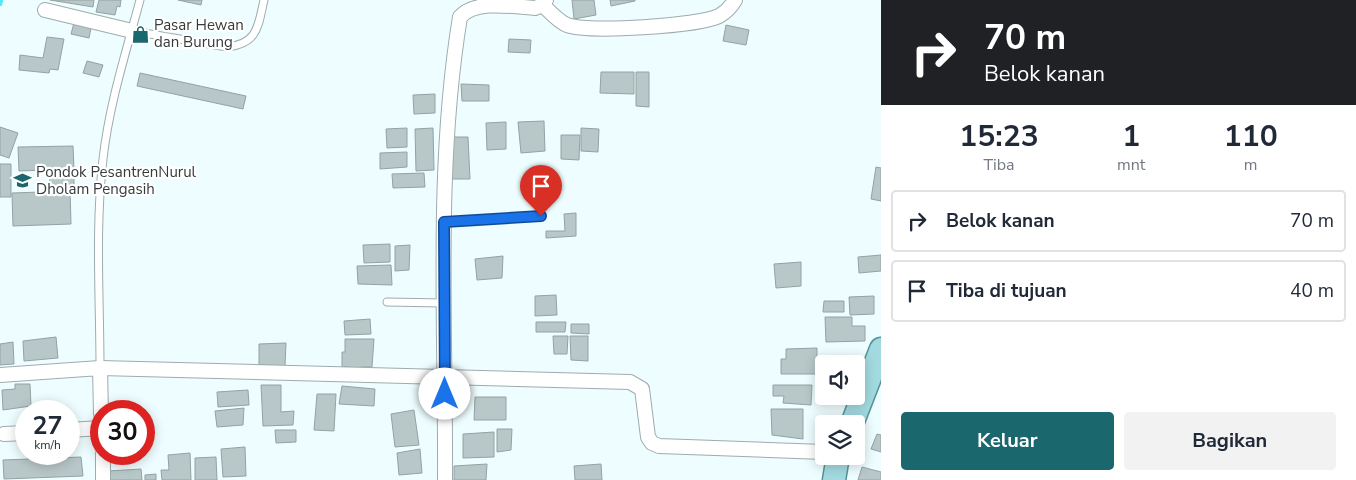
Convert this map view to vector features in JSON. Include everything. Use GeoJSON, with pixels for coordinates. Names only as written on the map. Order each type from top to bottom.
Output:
{"type":"FeatureCollection","features":[{"type":"Feature","properties":{"kind":"main road"},"geometry":{"type":"LineString","coordinates":[[855,415],[881,349]]}},
{"type":"Feature","properties":{"kind":"main road"},"geometry":{"type":"LineString","coordinates":[[834,480],[836,465]]}},
{"type":"Feature","properties":{"kind":"street"},"geometry":{"type":"LineString","coordinates":[[444,480],[446,377],[444,222],[447,109],[460,16],[465,7],[480,1],[535,8],[545,3],[568,25],[635,27],[675,25],[711,19],[730,8],[735,0]]}},
{"type":"Feature","properties":{"kind":"street"},"geometry":{"type":"LineString","coordinates":[[45,10],[132,32]]}},
{"type":"Feature","properties":{"kind":"street"},"geometry":{"type":"LineString","coordinates":[[0,375],[100,368],[630,382],[642,389],[648,437],[652,443],[659,446],[815,452]]}},
{"type":"Feature","properties":{"kind":"street"},"geometry":{"type":"LineString","coordinates":[[100,368],[101,400]]}},
{"type":"Feature","properties":{"kind":"street"},"geometry":{"type":"LineString","coordinates":[[4,434],[15,434]]}},
{"type":"Feature","properties":{"kind":"street"},"geometry":{"type":"LineString","coordinates":[[102,465],[103,480]]}},
{"type":"Feature","properties":{"kind":"lane"},"geometry":{"type":"LineString","coordinates":[[100,368],[99,208],[103,159],[112,107],[140,0]]}},
{"type":"Feature","properties":{"kind":"lane"},"geometry":{"type":"LineString","coordinates":[[132,32],[227,47],[239,46],[248,42],[255,33],[264,0]]}},
{"type":"Feature","properties":{"kind":"lane"},"geometry":{"type":"LineString","coordinates":[[444,222],[541,216]]}},
{"type":"Feature","properties":{"kind":"lane"},"geometry":{"type":"LineString","coordinates":[[387,302],[445,303]]}},
{"type":"Feature","properties":{"kind":"building"},"geometry":{"type":"Polygon","coordinates":[[[50,0],[94,0],[93,7],[50,0]]]}},
{"type":"Feature","properties":{"kind":"building"},"geometry":{"type":"Polygon","coordinates":[[[99,0],[121,0],[120,7],[117,6],[115,15],[96,12],[99,0]]]}},
{"type":"Feature","properties":{"kind":"building"},"geometry":{"type":"Polygon","coordinates":[[[178,0],[202,0],[201,5],[178,0]]]}},
{"type":"Feature","properties":{"kind":"building"},"geometry":{"type":"Polygon","coordinates":[[[572,0],[594,0],[596,15],[574,19],[572,0]]]}},
{"type":"Feature","properties":{"kind":"building"},"geometry":{"type":"Polygon","coordinates":[[[610,0],[635,0],[635,1],[611,6],[610,0]]]}},
{"type":"Feature","properties":{"kind":"building"},"geometry":{"type":"Polygon","coordinates":[[[74,23],[91,28],[89,38],[71,34],[74,23]]]}},
{"type":"Feature","properties":{"kind":"building"},"geometry":{"type":"Polygon","coordinates":[[[726,25],[749,30],[746,45],[723,41],[726,25]]]}},
{"type":"Feature","properties":{"kind":"building"},"geometry":{"type":"Polygon","coordinates":[[[47,37],[64,39],[58,70],[50,69],[49,73],[19,70],[20,55],[43,58],[47,37]]]}},
{"type":"Feature","properties":{"kind":"building"},"geometry":{"type":"Polygon","coordinates":[[[509,39],[531,40],[530,53],[508,52],[509,39]]]}},
{"type":"Feature","properties":{"kind":"building"},"geometry":{"type":"Polygon","coordinates":[[[87,61],[103,65],[99,77],[83,73],[87,61]]]}},
{"type":"Feature","properties":{"kind":"building"},"geometry":{"type":"Polygon","coordinates":[[[601,72],[634,72],[634,94],[600,93],[601,72]]]}},
{"type":"Feature","properties":{"kind":"building"},"geometry":{"type":"Polygon","coordinates":[[[636,72],[649,72],[649,107],[636,106],[636,72]]]}},
{"type":"Feature","properties":{"kind":"building"},"geometry":{"type":"Polygon","coordinates":[[[140,73],[246,96],[243,109],[137,86],[140,73]]]}},
{"type":"Feature","properties":{"kind":"building"},"geometry":{"type":"Polygon","coordinates":[[[461,84],[489,85],[489,101],[462,101],[461,84]]]}},
{"type":"Feature","properties":{"kind":"building"},"geometry":{"type":"Polygon","coordinates":[[[435,94],[435,113],[414,114],[413,95],[435,94]]]}},
{"type":"Feature","properties":{"kind":"building"},"geometry":{"type":"Polygon","coordinates":[[[544,121],[545,151],[521,153],[518,122],[544,121]]]}},
{"type":"Feature","properties":{"kind":"building"},"geometry":{"type":"Polygon","coordinates":[[[506,122],[506,149],[487,150],[486,123],[506,122]]]}},
{"type":"Feature","properties":{"kind":"building"},"geometry":{"type":"Polygon","coordinates":[[[0,127],[18,133],[9,158],[0,155],[0,127]]]}},
{"type":"Feature","properties":{"kind":"building"},"geometry":{"type":"Polygon","coordinates":[[[407,128],[407,147],[387,148],[386,129],[407,128]]]}},
{"type":"Feature","properties":{"kind":"building"},"geometry":{"type":"Polygon","coordinates":[[[433,128],[434,170],[416,171],[415,129],[433,128]]]}},
{"type":"Feature","properties":{"kind":"building"},"geometry":{"type":"Polygon","coordinates":[[[581,128],[599,129],[598,152],[581,151],[581,128]]]}},
{"type":"Feature","properties":{"kind":"building"},"geometry":{"type":"Polygon","coordinates":[[[561,135],[580,135],[579,160],[561,159],[561,135]]]}},
{"type":"Feature","properties":{"kind":"building"},"geometry":{"type":"Polygon","coordinates":[[[451,137],[468,137],[470,179],[452,179],[451,137]]]}},
{"type":"Feature","properties":{"kind":"building"},"geometry":{"type":"Polygon","coordinates":[[[73,146],[74,169],[19,171],[18,147],[73,146]]]}},
{"type":"Feature","properties":{"kind":"building"},"geometry":{"type":"Polygon","coordinates":[[[407,152],[407,167],[380,169],[380,153],[407,152]]]}},
{"type":"Feature","properties":{"kind":"building"},"geometry":{"type":"Polygon","coordinates":[[[0,164],[11,164],[11,197],[0,197],[0,164]]]}},
{"type":"Feature","properties":{"kind":"building"},"geometry":{"type":"Polygon","coordinates":[[[876,167],[881,168],[881,201],[871,199],[876,167]]]}},
{"type":"Feature","properties":{"kind":"building"},"geometry":{"type":"Polygon","coordinates":[[[74,169],[74,185],[50,186],[49,170],[74,169]]]}},
{"type":"Feature","properties":{"kind":"building"},"geometry":{"type":"Polygon","coordinates":[[[424,173],[425,187],[393,188],[392,174],[424,173]]]}},
{"type":"Feature","properties":{"kind":"building"},"geometry":{"type":"Polygon","coordinates":[[[70,191],[71,224],[13,226],[12,193],[70,191]]]}},
{"type":"Feature","properties":{"kind":"building"},"geometry":{"type":"Polygon","coordinates":[[[576,213],[576,236],[546,238],[546,231],[565,231],[564,214],[576,213]]]}},
{"type":"Feature","properties":{"kind":"building"},"geometry":{"type":"Polygon","coordinates":[[[390,244],[390,262],[364,263],[363,245],[390,244]]]}},
{"type":"Feature","properties":{"kind":"building"},"geometry":{"type":"Polygon","coordinates":[[[410,245],[409,270],[395,271],[395,246],[410,245]]]}},
{"type":"Feature","properties":{"kind":"building"},"geometry":{"type":"Polygon","coordinates":[[[881,255],[881,271],[859,273],[858,257],[881,255]]]}},
{"type":"Feature","properties":{"kind":"building"},"geometry":{"type":"Polygon","coordinates":[[[503,256],[502,278],[477,280],[475,259],[503,256]]]}},
{"type":"Feature","properties":{"kind":"building"},"geometry":{"type":"Polygon","coordinates":[[[801,262],[801,286],[776,288],[774,264],[801,262]]]}},
{"type":"Feature","properties":{"kind":"building"},"geometry":{"type":"Polygon","coordinates":[[[391,265],[392,285],[358,284],[357,266],[391,265]]]}},
{"type":"Feature","properties":{"kind":"building"},"geometry":{"type":"Polygon","coordinates":[[[556,295],[557,315],[535,316],[535,296],[556,295]]]}},
{"type":"Feature","properties":{"kind":"building"},"geometry":{"type":"Polygon","coordinates":[[[874,296],[874,314],[850,315],[849,297],[874,296]]]}},
{"type":"Feature","properties":{"kind":"building"},"geometry":{"type":"Polygon","coordinates":[[[824,301],[844,301],[844,312],[823,312],[824,301]]]}},
{"type":"Feature","properties":{"kind":"building"},"geometry":{"type":"Polygon","coordinates":[[[825,317],[852,317],[852,326],[865,326],[865,341],[826,342],[825,317]]]}},
{"type":"Feature","properties":{"kind":"building"},"geometry":{"type":"Polygon","coordinates":[[[370,319],[371,334],[345,335],[344,321],[370,319]]]}},
{"type":"Feature","properties":{"kind":"building"},"geometry":{"type":"Polygon","coordinates":[[[536,322],[566,322],[565,332],[536,332],[536,322]]]}},
{"type":"Feature","properties":{"kind":"building"},"geometry":{"type":"Polygon","coordinates":[[[571,324],[589,324],[589,334],[571,333],[571,324]]]}},
{"type":"Feature","properties":{"kind":"building"},"geometry":{"type":"Polygon","coordinates":[[[553,336],[568,336],[567,354],[554,354],[553,336]]]}},
{"type":"Feature","properties":{"kind":"building"},"geometry":{"type":"Polygon","coordinates":[[[570,336],[588,336],[588,361],[571,360],[570,336]]]}},
{"type":"Feature","properties":{"kind":"building"},"geometry":{"type":"Polygon","coordinates":[[[56,337],[58,358],[24,361],[23,341],[56,337]]]}},
{"type":"Feature","properties":{"kind":"building"},"geometry":{"type":"Polygon","coordinates":[[[345,339],[374,339],[372,367],[361,367],[361,372],[349,372],[349,367],[342,367],[342,352],[345,352],[345,339]]]}},
{"type":"Feature","properties":{"kind":"building"},"geometry":{"type":"Polygon","coordinates":[[[13,342],[14,364],[0,365],[0,344],[13,342]]]}},
{"type":"Feature","properties":{"kind":"building"},"geometry":{"type":"Polygon","coordinates":[[[286,343],[285,366],[259,365],[259,344],[286,343]]]}},
{"type":"Feature","properties":{"kind":"building"},"geometry":{"type":"Polygon","coordinates":[[[817,348],[815,374],[781,374],[781,359],[786,359],[786,349],[817,348]]]}},
{"type":"Feature","properties":{"kind":"building"},"geometry":{"type":"Polygon","coordinates":[[[15,384],[30,384],[31,400],[15,400],[15,408],[3,410],[2,390],[15,389],[15,384]]]}},
{"type":"Feature","properties":{"kind":"building"},"geometry":{"type":"Polygon","coordinates":[[[261,385],[281,385],[281,412],[294,411],[293,425],[263,426],[261,385]]]}},
{"type":"Feature","properties":{"kind":"building"},"geometry":{"type":"Polygon","coordinates":[[[773,385],[812,385],[811,405],[783,403],[784,396],[773,396],[773,385]]]}},
{"type":"Feature","properties":{"kind":"building"},"geometry":{"type":"Polygon","coordinates":[[[342,386],[375,389],[374,406],[339,404],[342,386]]]}},
{"type":"Feature","properties":{"kind":"building"},"geometry":{"type":"Polygon","coordinates":[[[248,390],[249,405],[218,407],[217,392],[248,390]]]}},
{"type":"Feature","properties":{"kind":"building"},"geometry":{"type":"Polygon","coordinates":[[[317,394],[336,394],[334,431],[314,430],[317,394]]]}},
{"type":"Feature","properties":{"kind":"building"},"geometry":{"type":"Polygon","coordinates":[[[475,397],[506,397],[506,420],[474,420],[475,397]]]}},
{"type":"Feature","properties":{"kind":"building"},"geometry":{"type":"Polygon","coordinates":[[[244,408],[243,425],[217,427],[215,411],[244,408]]]}},
{"type":"Feature","properties":{"kind":"building"},"geometry":{"type":"Polygon","coordinates":[[[771,409],[803,409],[803,439],[772,435],[771,409]]]}},
{"type":"Feature","properties":{"kind":"building"},"geometry":{"type":"Polygon","coordinates":[[[414,410],[419,445],[395,447],[391,414],[414,410]]]}},
{"type":"Feature","properties":{"kind":"building"},"geometry":{"type":"Polygon","coordinates":[[[497,429],[512,429],[511,450],[497,452],[497,429]]]}},
{"type":"Feature","properties":{"kind":"building"},"geometry":{"type":"Polygon","coordinates":[[[275,430],[296,430],[296,442],[276,443],[275,430]]]}},
{"type":"Feature","properties":{"kind":"building"},"geometry":{"type":"Polygon","coordinates":[[[494,432],[494,457],[463,458],[463,434],[494,432]]]}},
{"type":"Feature","properties":{"kind":"building"},"geometry":{"type":"Polygon","coordinates":[[[877,434],[881,435],[881,452],[871,449],[877,434]]]}},
{"type":"Feature","properties":{"kind":"building"},"geometry":{"type":"Polygon","coordinates":[[[245,447],[246,476],[223,477],[221,449],[245,447]]]}},
{"type":"Feature","properties":{"kind":"building"},"geometry":{"type":"Polygon","coordinates":[[[420,449],[422,473],[399,475],[397,453],[420,449]]]}},
{"type":"Feature","properties":{"kind":"building"},"geometry":{"type":"Polygon","coordinates":[[[190,453],[191,480],[162,480],[161,470],[169,470],[168,455],[190,453]]]}},
{"type":"Feature","properties":{"kind":"building"},"geometry":{"type":"Polygon","coordinates":[[[80,457],[83,476],[4,479],[3,460],[15,460],[15,465],[80,465],[80,457]]]}},
{"type":"Feature","properties":{"kind":"building"},"geometry":{"type":"Polygon","coordinates":[[[216,457],[217,480],[195,480],[195,458],[216,457]]]}},
{"type":"Feature","properties":{"kind":"building"},"geometry":{"type":"Polygon","coordinates":[[[487,464],[486,480],[454,480],[454,466],[487,464]]]}},
{"type":"Feature","properties":{"kind":"building"},"geometry":{"type":"Polygon","coordinates":[[[601,464],[602,480],[575,480],[574,466],[601,464]]]}},
{"type":"Feature","properties":{"kind":"building"},"geometry":{"type":"Polygon","coordinates":[[[862,467],[881,472],[881,480],[858,480],[862,467]]]}},
{"type":"Feature","properties":{"kind":"building"},"geometry":{"type":"Polygon","coordinates":[[[141,469],[142,480],[108,480],[108,471],[141,469]]]}},
{"type":"Feature","properties":{"kind":"building"},"geometry":{"type":"Polygon","coordinates":[[[156,474],[156,480],[145,480],[145,475],[156,474]]]}},
{"type":"Feature","properties":{"kind":"waterway"},"geometry":{"type":"LineString","coordinates":[[0,4],[1,0]]}},
{"type":"Feature","properties":{"kind":"place","name":"Pasar Hewan dan Burung"},"geometry":{"type":"Point","coordinates":[140,34]}},
{"type":"Feature","properties":{"kind":"place","name":"Pondok PesantrenNurul Dholam Pengasih"},"geometry":{"type":"Point","coordinates":[22,181]}},
{"type":"Feature","properties":{"kind":"route"},"geometry":{"type":"LineString","coordinates":[[445,394],[444,222],[541,216]]}}]}
